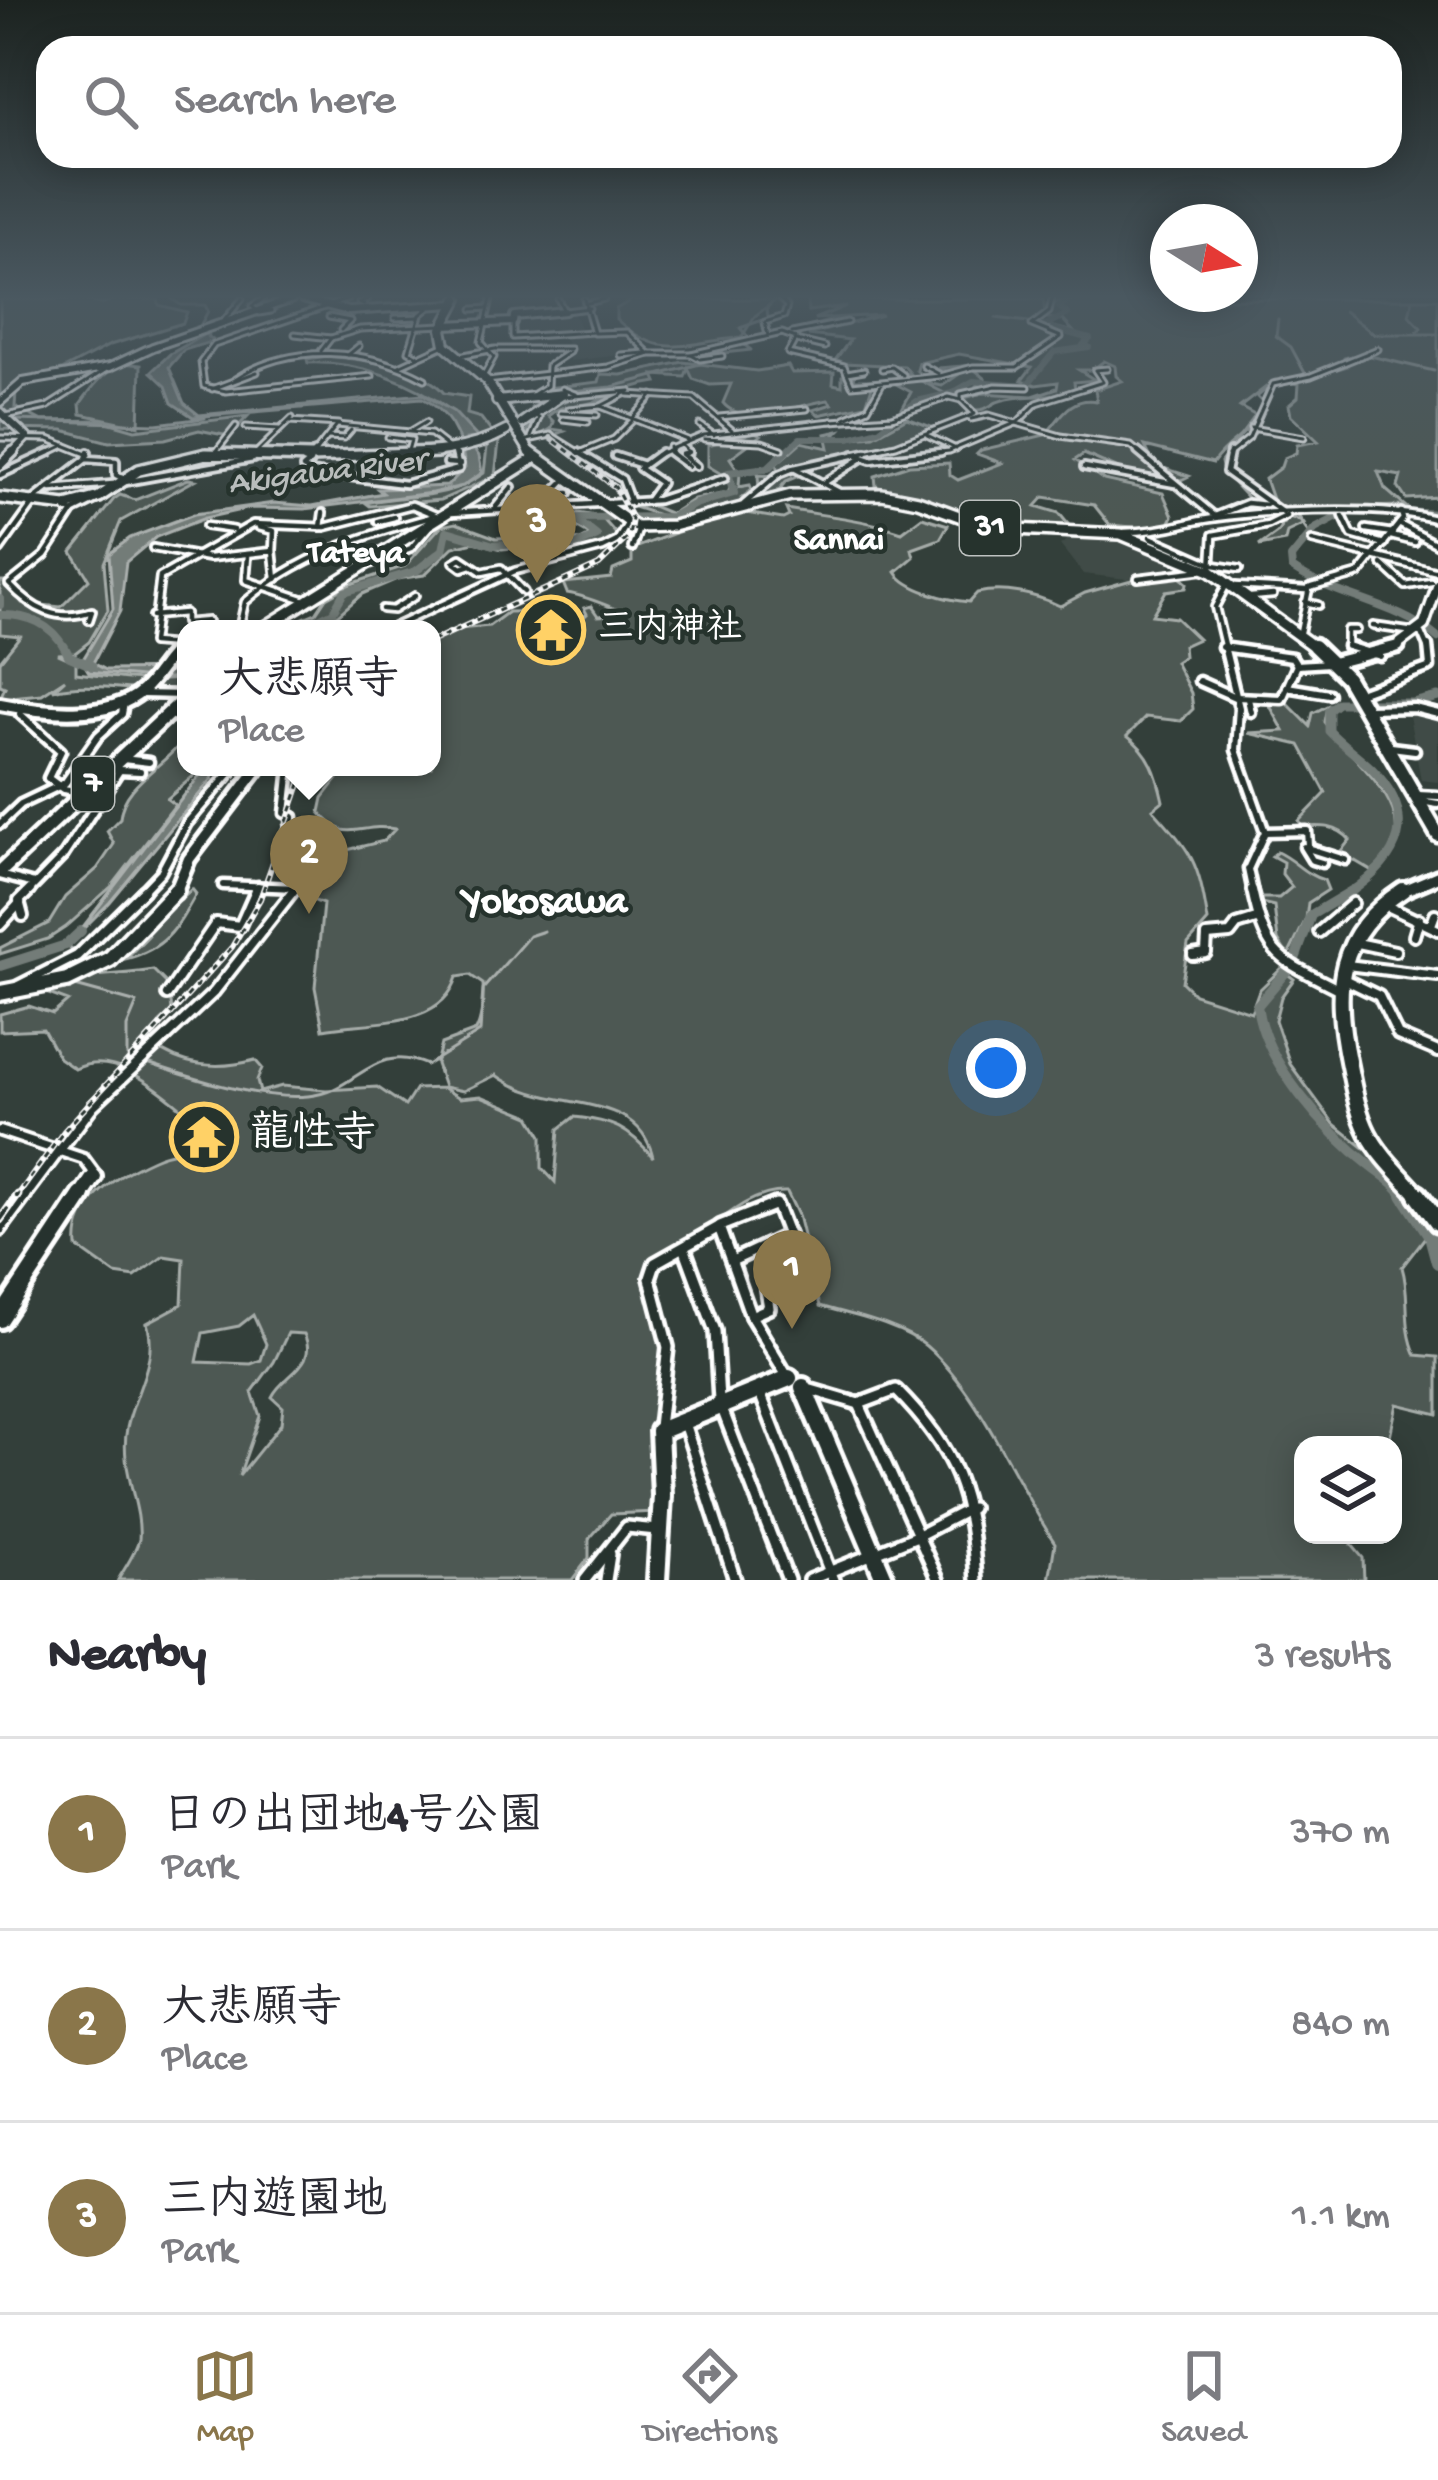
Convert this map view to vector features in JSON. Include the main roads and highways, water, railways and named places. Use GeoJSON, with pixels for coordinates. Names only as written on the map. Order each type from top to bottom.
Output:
{"type":"FeatureCollection","features":[{"type":"Feature","properties":{"kind":"main road"},"geometry":{"type":"LineString","coordinates":[[478,373],[497,401],[570,394],[546,404],[522,423]]}},
{"type":"Feature","properties":{"kind":"main road","name":"31"},"geometry":{"type":"LineString","coordinates":[[497,401],[536,458],[639,528],[673,526],[791,495],[908,498],[970,524],[999,530],[1127,536],[1209,570],[1300,632],[1333,663],[1364,701],[1438,835]]}},
{"type":"Feature","properties":{"kind":"main road"},"geometry":{"type":"LineString","coordinates":[[2,500],[63,508],[97,498],[146,468],[214,453],[257,457],[407,454],[455,450],[506,431]]}},
{"type":"Feature","properties":{"kind":"main road"},"geometry":{"type":"LineString","coordinates":[[276,620],[536,458]]}},
{"type":"Feature","properties":{"kind":"main road","name":"7"},"geometry":{"type":"LineString","coordinates":[[0,873],[177,705]]}},
{"type":"Feature","properties":{"kind":"waterway"},"geometry":{"type":"LineString","coordinates":[[571,391],[612,387],[667,373]]}},
{"type":"Feature","properties":{"kind":"waterway"},"geometry":{"type":"LineString","coordinates":[[905,373],[946,394]]}},
{"type":"Feature","properties":{"kind":"waterway"},"geometry":{"type":"LineString","coordinates":[[782,455],[800,438],[849,438],[879,430],[917,401],[952,393],[973,381],[1027,385],[1037,373]]}},
{"type":"Feature","properties":{"kind":"waterway"},"geometry":{"type":"LineString","coordinates":[[1260,511],[1223,472],[1221,462],[1264,404],[1257,397],[1287,380],[1318,373]]}},
{"type":"Feature","properties":{"kind":"waterway"},"geometry":{"type":"LineString","coordinates":[[532,413],[531,408],[540,403]]}},
{"type":"Feature","properties":{"kind":"waterway"},"geometry":{"type":"LineString","coordinates":[[14,420],[156,424],[205,418]]}},
{"type":"Feature","properties":{"kind":"waterway"},"geometry":{"type":"LineString","coordinates":[[485,447],[502,438]]}},
{"type":"Feature","properties":{"kind":"waterway"},"geometry":{"type":"LineString","coordinates":[[317,620],[333,612],[344,592],[416,571],[443,550],[447,531],[494,545],[532,541],[577,545],[597,536],[577,520],[580,518],[672,517],[695,504],[734,493],[728,473],[768,468],[785,452]]}},
{"type":"Feature","properties":{"kind":"waterway"},"geometry":{"type":"LineString","coordinates":[[1372,510],[1438,514]]}},
{"type":"Feature","properties":{"kind":"waterway"},"geometry":{"type":"LineString","coordinates":[[1349,511],[1315,529],[1291,558],[1292,568],[1404,616],[1438,638]]}},
{"type":"Feature","properties":{"kind":"waterway"},"geometry":{"type":"LineString","coordinates":[[1287,516],[1300,521],[1310,535]]}},
{"type":"Feature","properties":{"kind":"waterway"},"geometry":{"type":"LineString","coordinates":[[0,599],[0,605]]}},
{"type":"Feature","properties":{"kind":"waterway"},"geometry":{"type":"LineString","coordinates":[[0,615],[38,622],[65,649]]}},
{"type":"Feature","properties":{"kind":"waterway"},"geometry":{"type":"LineString","coordinates":[[64,646],[69,656],[92,666]]}},
{"type":"Feature","properties":{"kind":"waterway"},"geometry":{"type":"LineString","coordinates":[[1349,893],[1391,852],[1399,821],[1387,787],[1329,731],[1329,710],[1338,703],[1413,703],[1438,697]]}},
{"type":"Feature","properties":{"kind":"waterway"},"geometry":{"type":"LineString","coordinates":[[1353,890],[1311,915],[1294,962],[1257,1006],[1272,1051],[1300,1095],[1336,1135],[1406,1198]]}},
{"type":"Feature","properties":{"kind":"waterway","name":"Akigawa River"},"geometry":{"type":"LineString","coordinates":[[0,966],[66,945],[81,931]]}},
{"type":"Feature","properties":{"kind":"waterway"},"geometry":{"type":"LineString","coordinates":[[68,984],[137,1003],[127,1027],[127,1056],[241,1090],[308,1096],[325,1093],[392,1059],[427,1065],[480,1032],[483,989],[529,936],[544,931]]}},
{"type":"Feature","properties":{"kind":"waterway"},"geometry":{"type":"LineString","coordinates":[[65,959],[72,950],[66,945]]}},
{"type":"Feature","properties":{"kind":"waterway"},"geometry":{"type":"LineString","coordinates":[[1406,1198],[1431,1236],[1438,1262]]}},
{"type":"Feature","properties":{"kind":"railway"},"geometry":{"type":"LineString","coordinates":[[441,637],[599,565],[629,536],[632,519],[615,487],[551,438]]}},
{"type":"Feature","properties":{"kind":"railway"},"geometry":{"type":"LineString","coordinates":[[16,1198],[64,1131],[232,947],[260,899],[303,776]]}},
{"type":"Feature","properties":{"kind":"railway"},"geometry":{"type":"LineString","coordinates":[[0,1220],[18,1195]]}},
{"type":"Feature","properties":{"kind":"place","name":"三内遊園地"},"geometry":{"type":"Point","coordinates":[537,583]}},
{"type":"Feature","properties":{"kind":"place","name":"三内神社"},"geometry":{"type":"Point","coordinates":[551,630]}},
{"type":"Feature","properties":{"kind":"place","name":"大悲願寺"},"geometry":{"type":"Point","coordinates":[309,914]}},
{"type":"Feature","properties":{"kind":"place","name":"龍性寺"},"geometry":{"type":"Point","coordinates":[204,1137]}},
{"type":"Feature","properties":{"kind":"place","name":"日の出団地4号公園"},"geometry":{"type":"Point","coordinates":[792,1329]}},
{"type":"Feature","properties":{"kind":"district","name":"Sannai"},"geometry":{"type":"Point","coordinates":[839,542]}},
{"type":"Feature","properties":{"kind":"district","name":"Tateya"},"geometry":{"type":"Point","coordinates":[356,555]}},
{"type":"Feature","properties":{"kind":"district","name":"Yokosawa"},"geometry":{"type":"Point","coordinates":[545,904]}}]}
